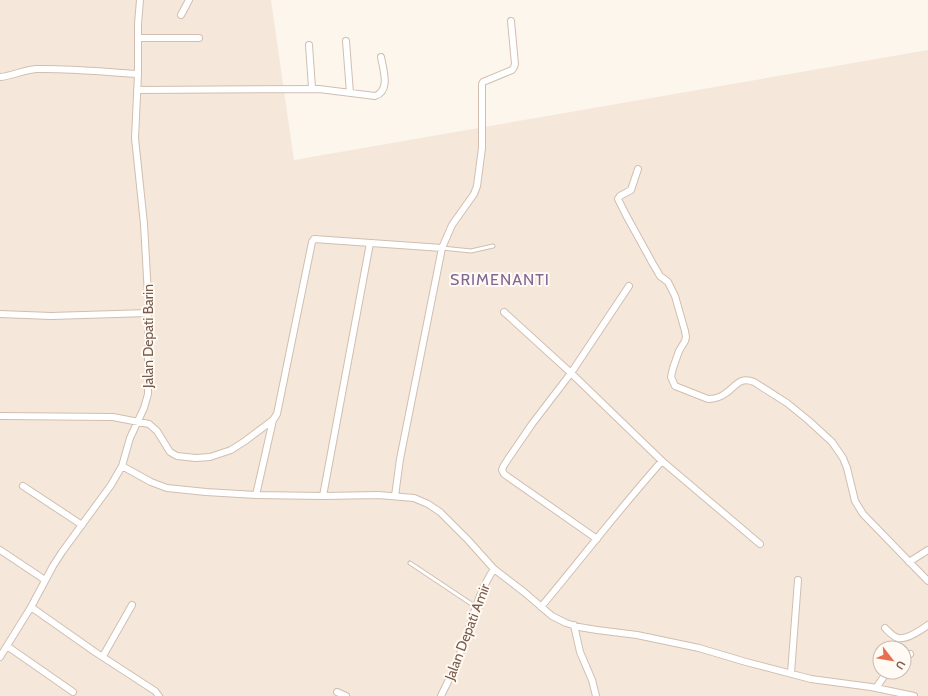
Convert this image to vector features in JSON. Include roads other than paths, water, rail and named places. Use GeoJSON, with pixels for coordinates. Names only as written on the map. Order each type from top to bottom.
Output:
{"type":"FeatureCollection","features":[{"type":"Feature","properties":{"kind":"street","name":"Jalan Depati Barin"},"geometry":{"type":"LineString","coordinates":[[0,657],[31,607],[62,552],[111,485],[122,466],[130,438],[144,408],[148,394],[148,295],[144,224],[135,138],[140,0]]}},
{"type":"Feature","properties":{"kind":"street"},"geometry":{"type":"LineString","coordinates":[[181,15],[189,0]]}},
{"type":"Feature","properties":{"kind":"street"},"geometry":{"type":"LineString","coordinates":[[395,496],[400,459],[442,248],[452,225],[474,194],[477,186],[482,148],[482,84],[483,82],[512,70],[515,64],[511,21]]}},
{"type":"Feature","properties":{"kind":"street"},"geometry":{"type":"LineString","coordinates":[[138,38],[199,38]]}},
{"type":"Feature","properties":{"kind":"street"},"geometry":{"type":"LineString","coordinates":[[346,41],[350,93]]}},
{"type":"Feature","properties":{"kind":"street"},"geometry":{"type":"LineString","coordinates":[[309,45],[312,88]]}},
{"type":"Feature","properties":{"kind":"street"},"geometry":{"type":"LineString","coordinates":[[137,90],[312,88],[375,96],[382,93],[384,85],[381,57]]}},
{"type":"Feature","properties":{"kind":"street"},"geometry":{"type":"LineString","coordinates":[[0,77],[34,69],[69,69],[138,74]]}},
{"type":"Feature","properties":{"kind":"street"},"geometry":{"type":"LineString","coordinates":[[638,169],[631,190],[620,196],[618,199],[660,276],[668,282],[675,296],[686,337],[672,368],[671,377],[675,386],[708,399],[714,399],[722,396],[739,382],[749,379],[787,403],[832,442],[843,458],[847,468],[858,508],[928,581]]}},
{"type":"Feature","properties":{"kind":"street"},"geometry":{"type":"LineString","coordinates":[[0,416],[113,417],[149,424],[157,431],[170,452],[185,458],[210,457],[231,450],[273,420],[277,414],[313,241],[316,239],[442,248]]}},
{"type":"Feature","properties":{"kind":"street"},"geometry":{"type":"LineString","coordinates":[[323,496],[370,243]]}},
{"type":"Feature","properties":{"kind":"street"},"geometry":{"type":"LineString","coordinates":[[597,539],[504,474],[503,467],[532,424],[571,373],[629,286]]}},
{"type":"Feature","properties":{"kind":"street"},"geometry":{"type":"LineString","coordinates":[[504,312],[571,373],[662,460],[760,544]]}},
{"type":"Feature","properties":{"kind":"street"},"geometry":{"type":"LineString","coordinates":[[0,314],[51,316],[148,313]]}},
{"type":"Feature","properties":{"kind":"street"},"geometry":{"type":"LineString","coordinates":[[256,496],[273,420]]}},
{"type":"Feature","properties":{"kind":"street"},"geometry":{"type":"LineString","coordinates":[[541,607],[662,460]]}},
{"type":"Feature","properties":{"kind":"street"},"geometry":{"type":"LineString","coordinates":[[122,466],[151,482],[167,488],[256,496],[378,495],[414,498],[428,504],[440,512],[494,569],[552,616],[566,623],[574,626],[637,635],[699,648],[811,679],[876,688],[914,696]]}},
{"type":"Feature","properties":{"kind":"street"},"geometry":{"type":"LineString","coordinates":[[23,486],[82,525]]}},
{"type":"Feature","properties":{"kind":"street"},"geometry":{"type":"LineString","coordinates":[[0,550],[45,580]]}},
{"type":"Feature","properties":{"kind":"street"},"geometry":{"type":"LineString","coordinates":[[909,562],[928,550]]}},
{"type":"Feature","properties":{"kind":"street","name":"Jalan Depati Amir"},"geometry":{"type":"LineString","coordinates":[[441,696],[462,650],[488,577],[494,569]]}},
{"type":"Feature","properties":{"kind":"street"},"geometry":{"type":"LineString","coordinates":[[791,673],[798,580]]}},
{"type":"Feature","properties":{"kind":"street"},"geometry":{"type":"LineString","coordinates":[[103,656],[132,605]]}},
{"type":"Feature","properties":{"kind":"street"},"geometry":{"type":"LineString","coordinates":[[31,607],[155,691],[159,696]]}},
{"type":"Feature","properties":{"kind":"street"},"geometry":{"type":"LineString","coordinates":[[885,628],[895,636],[905,638],[928,625]]}},
{"type":"Feature","properties":{"kind":"street"},"geometry":{"type":"LineString","coordinates":[[574,626],[580,652],[592,680],[596,696]]}},
{"type":"Feature","properties":{"kind":"street"},"geometry":{"type":"LineString","coordinates":[[7,646],[73,692]]}},
{"type":"Feature","properties":{"kind":"street"},"geometry":{"type":"LineString","coordinates":[[876,688],[881,680]]}},
{"type":"Feature","properties":{"kind":"street"},"geometry":{"type":"LineString","coordinates":[[337,692],[346,696]]}},
{"type":"Feature","properties":{"kind":"lane"},"geometry":{"type":"LineString","coordinates":[[442,248],[471,251],[493,246]]}},
{"type":"Feature","properties":{"kind":"lane"},"geometry":{"type":"LineString","coordinates":[[410,563],[476,608]]}},
{"type":"Feature","properties":{"kind":"district","name":"SRIMENANTI"},"geometry":{"type":"Point","coordinates":[500,279]}}]}
